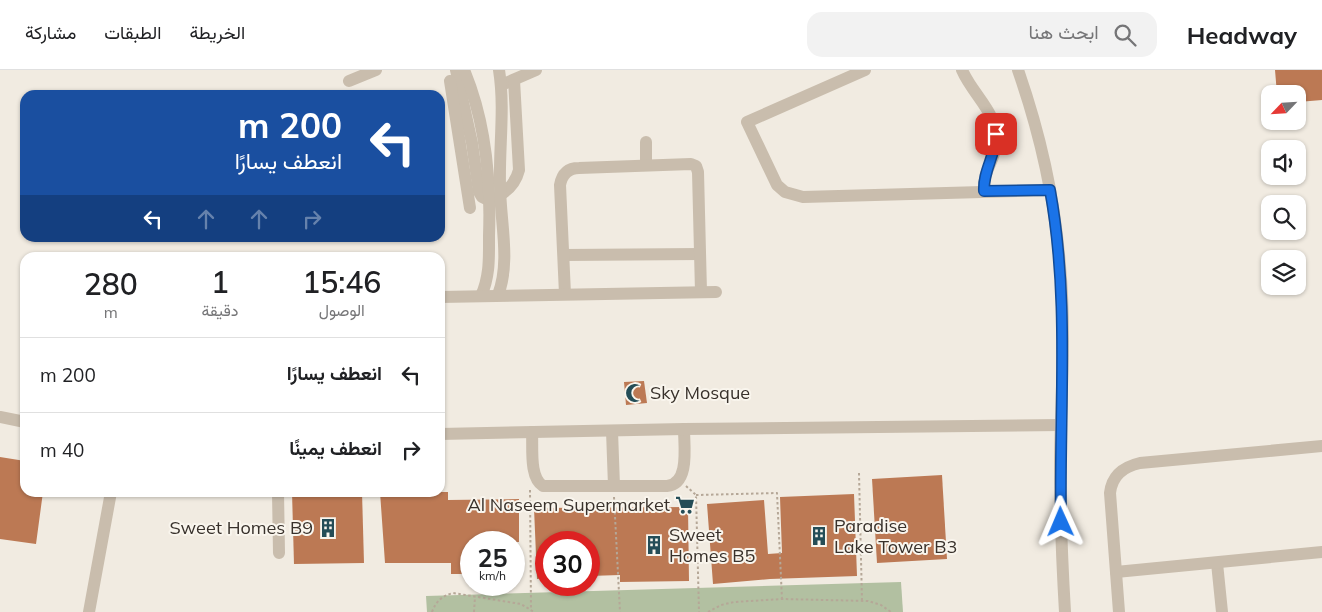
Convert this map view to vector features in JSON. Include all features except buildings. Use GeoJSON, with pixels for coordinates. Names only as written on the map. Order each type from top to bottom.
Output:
{"type":"FeatureCollection","features":[{"type":"Feature","properties":{"kind":"street"},"geometry":{"type":"LineString","coordinates":[[349,81],[376,70]]}},
{"type":"Feature","properties":{"kind":"street"},"geometry":{"type":"LineString","coordinates":[[464,70],[468,118],[470,208]]}},
{"type":"Feature","properties":{"kind":"street"},"geometry":{"type":"LineString","coordinates":[[481,296],[488,272],[500,154],[503,110],[499,70]]}},
{"type":"Feature","properties":{"kind":"street"},"geometry":{"type":"LineString","coordinates":[[502,85],[536,70]]}},
{"type":"Feature","properties":{"kind":"street"},"geometry":{"type":"LineString","coordinates":[[865,70],[747,122],[777,185],[785,192],[803,197],[1050,190]]}},
{"type":"Feature","properties":{"kind":"street"},"geometry":{"type":"LineString","coordinates":[[962,70],[971,88],[990,113],[995,127],[995,148],[985,173],[984,191]]}},
{"type":"Feature","properties":{"kind":"street"},"geometry":{"type":"LineString","coordinates":[[1018,70],[1038,136],[1050,190],[1057,235],[1063,343],[1061,522],[1065,612]]}},
{"type":"Feature","properties":{"kind":"street"},"geometry":{"type":"LineString","coordinates":[[453,75],[468,118],[481,166],[480,195],[495,205]]}},
{"type":"Feature","properties":{"kind":"street"},"geometry":{"type":"LineString","coordinates":[[498,295],[504,279],[505,262],[495,205],[514,182],[519,170],[514,80]]}},
{"type":"Feature","properties":{"kind":"street"},"geometry":{"type":"LineString","coordinates":[[646,142],[646,165]]}},
{"type":"Feature","properties":{"kind":"street"},"geometry":{"type":"LineString","coordinates":[[565,294],[560,185],[566,172],[574,168],[691,164],[696,166],[698,172],[701,292]]}},
{"type":"Feature","properties":{"kind":"street"},"geometry":{"type":"LineString","coordinates":[[564,255],[700,254]]}},
{"type":"Feature","properties":{"kind":"street"},"geometry":{"type":"LineString","coordinates":[[445,297],[716,292]]}},
{"type":"Feature","properties":{"kind":"street"},"geometry":{"type":"LineString","coordinates":[[0,418],[20,421]]}},
{"type":"Feature","properties":{"kind":"street"},"geometry":{"type":"LineString","coordinates":[[445,434],[1061,425]]}},
{"type":"Feature","properties":{"kind":"street"},"geometry":{"type":"LineString","coordinates":[[532,432],[534,474],[539,484],[547,487],[671,486],[680,480],[683,473],[684,429]]}},
{"type":"Feature","properties":{"kind":"street"},"geometry":{"type":"LineString","coordinates":[[612,430],[614,486]]}},
{"type":"Feature","properties":{"kind":"street"},"geometry":{"type":"LineString","coordinates":[[1119,612],[1110,493],[1113,482],[1124,468],[1140,463],[1322,446]]}},
{"type":"Feature","properties":{"kind":"street"},"geometry":{"type":"LineString","coordinates":[[89,612],[110,497]]}},
{"type":"Feature","properties":{"kind":"street"},"geometry":{"type":"LineString","coordinates":[[278,497],[279,553]]}},
{"type":"Feature","properties":{"kind":"street"},"geometry":{"type":"LineString","coordinates":[[1116,572],[1322,552]]}},
{"type":"Feature","properties":{"kind":"street"},"geometry":{"type":"LineString","coordinates":[[1217,563],[1222,612]]}},
{"type":"Feature","properties":{"kind":"path"},"geometry":{"type":"LineString","coordinates":[[859,473],[862,601]]}},
{"type":"Feature","properties":{"kind":"path"},"geometry":{"type":"LineString","coordinates":[[531,609],[530,480],[534,474]]}},
{"type":"Feature","properties":{"kind":"path"},"geometry":{"type":"LineString","coordinates":[[680,480],[696,495],[777,493],[782,599]]}},
{"type":"Feature","properties":{"kind":"path"},"geometry":{"type":"LineString","coordinates":[[614,486],[620,612]]}},
{"type":"Feature","properties":{"kind":"path"},"geometry":{"type":"LineString","coordinates":[[696,495],[700,612]]}},
{"type":"Feature","properties":{"kind":"path"},"geometry":{"type":"LineString","coordinates":[[432,612],[437,601],[447,594],[460,593]]}},
{"type":"Feature","properties":{"kind":"path"},"geometry":{"type":"LineString","coordinates":[[474,612],[475,596],[521,604],[534,612]]}},
{"type":"Feature","properties":{"kind":"path"},"geometry":{"type":"LineString","coordinates":[[708,612],[727,603],[782,599],[862,601],[880,604],[891,612]]}},
{"type":"Feature","properties":{"kind":"green space"},"geometry":{"type":"Polygon","coordinates":[[[901,582],[903,612],[427,612],[426,596],[525,596],[525,593],[535,593],[535,596],[600,596],[600,591],[901,582]]]}},
{"type":"Feature","properties":{"kind":"place","name":"Sky Mosque"},"geometry":{"type":"Point","coordinates":[635,393]}},
{"type":"Feature","properties":{"kind":"place","name":"Al Naseem Supermarket"},"geometry":{"type":"Point","coordinates":[685,505]}},
{"type":"Feature","properties":{"kind":"place","name":"Sweet Homes B9"},"geometry":{"type":"Point","coordinates":[328,528]}},
{"type":"Feature","properties":{"kind":"place","name":"Paradise Lake Tower B3"},"geometry":{"type":"Point","coordinates":[819,536]}},
{"type":"Feature","properties":{"kind":"place","name":"Sweet Homes B5"},"geometry":{"type":"Point","coordinates":[654,545]}},
{"type":"Feature","properties":{"kind":"route"},"geometry":{"type":"LineString","coordinates":[[996,134],[995,148],[985,173],[984,191],[1050,190],[1057,235],[1063,324],[1060,460],[1061,522]]}}]}
